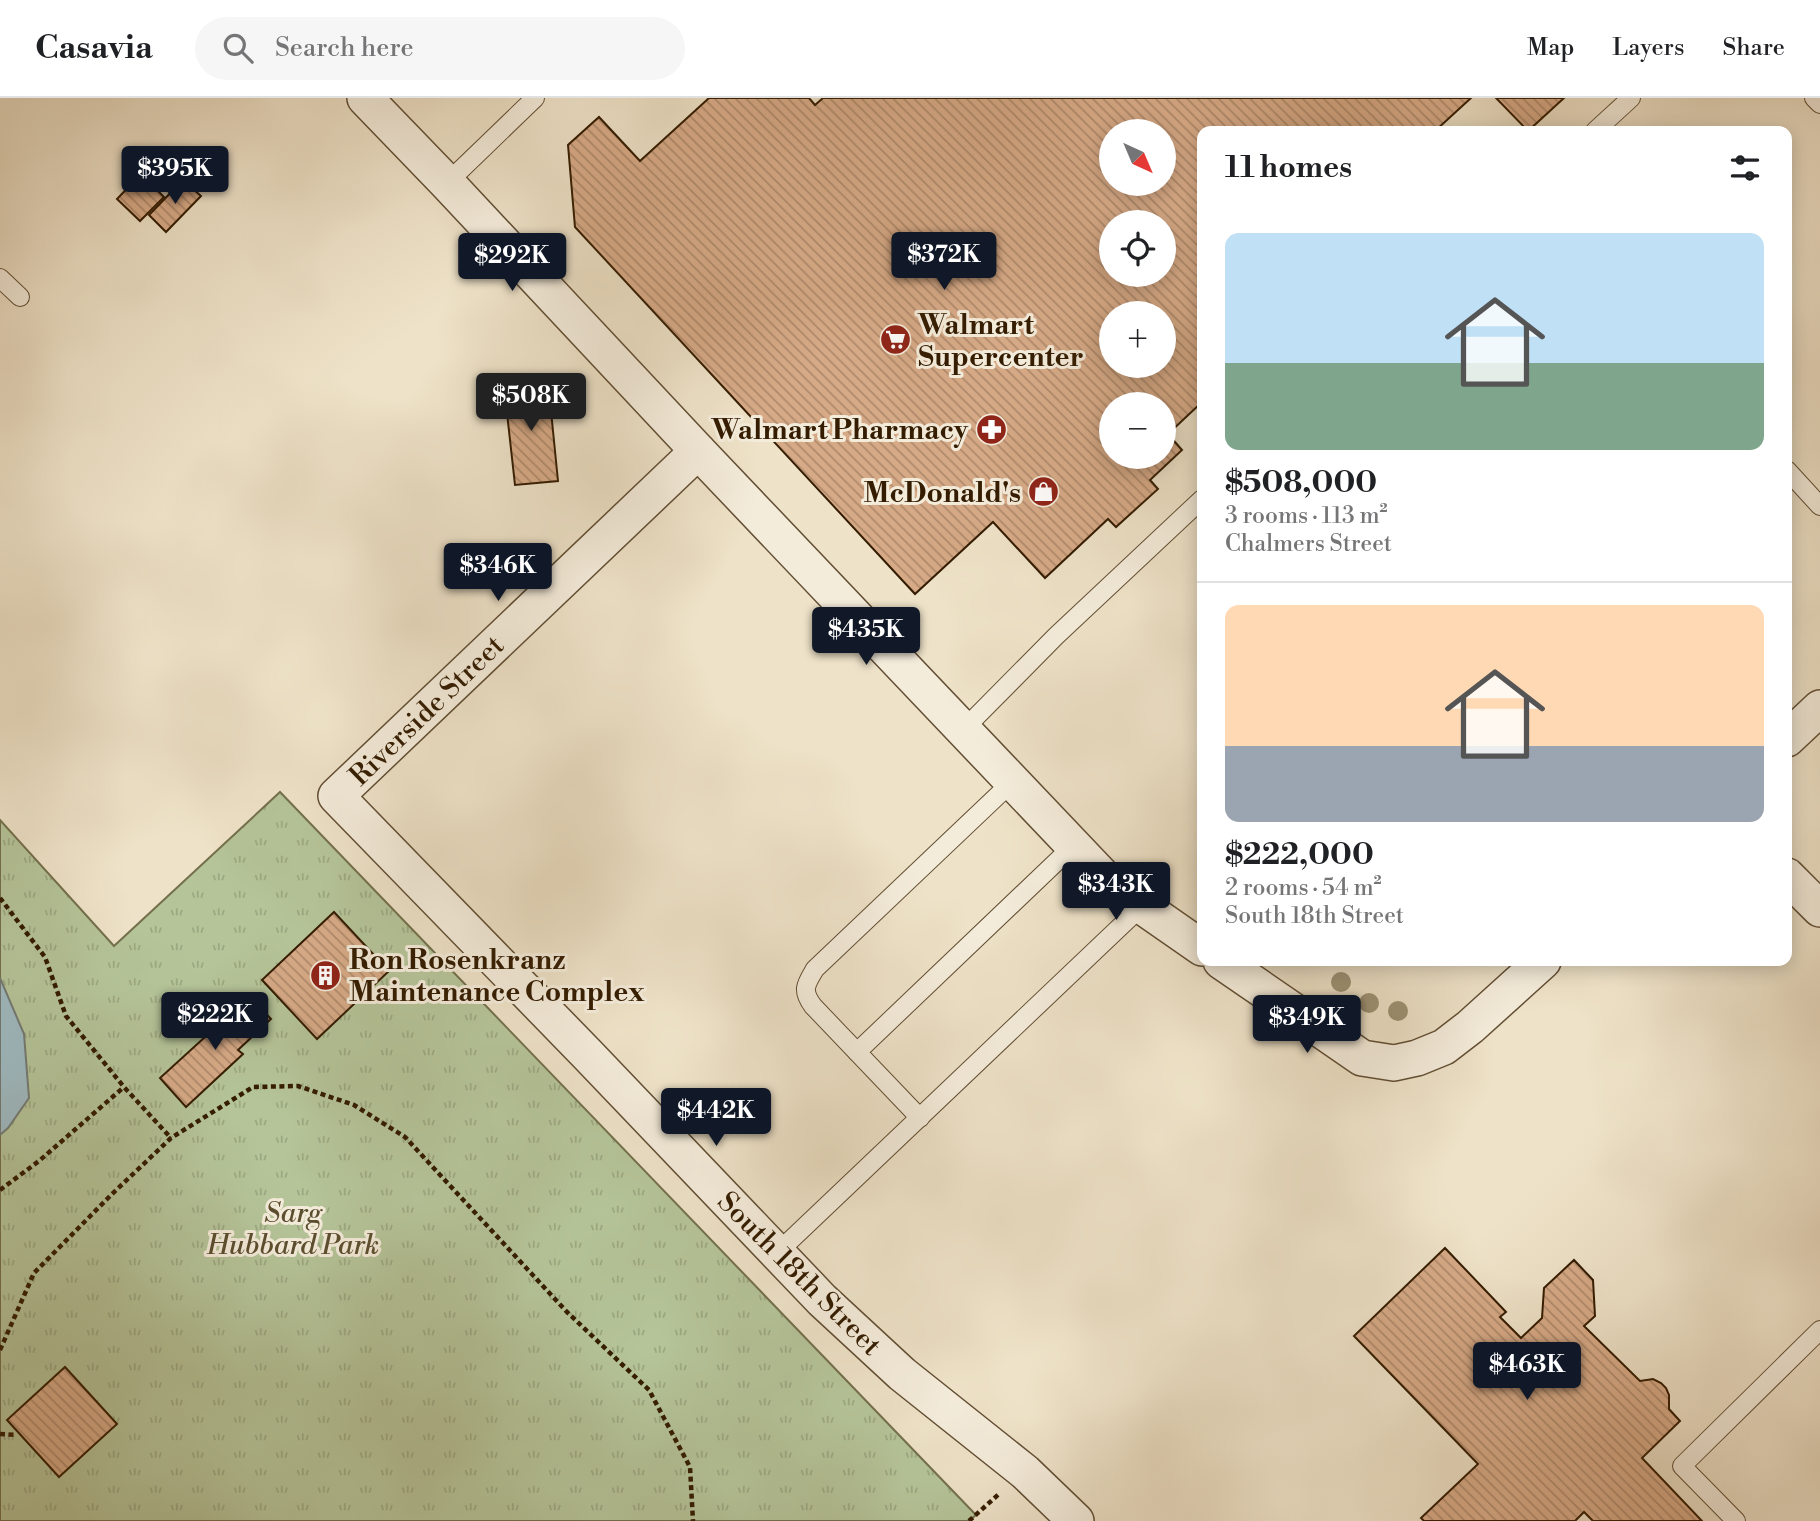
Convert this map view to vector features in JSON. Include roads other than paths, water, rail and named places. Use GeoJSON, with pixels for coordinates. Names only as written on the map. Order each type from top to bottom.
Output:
{"type":"FeatureCollection","features":[{"type":"Feature","properties":{"kind":"street"},"geometry":{"type":"LineString","coordinates":[[365,98],[1110,884],[1197,944]]}},
{"type":"Feature","properties":{"kind":"street","name":"Riverside Street"},"geometry":{"type":"LineString","coordinates":[[336,796],[698,451]]}},
{"type":"Feature","properties":{"kind":"street"},"geometry":{"type":"LineString","coordinates":[[1792,734],[1820,708]]}},
{"type":"Feature","properties":{"kind":"street","name":"South 18th Street"},"geometry":{"type":"LineString","coordinates":[[336,796],[822,1300],[902,1374],[1024,1472],[1076,1521]]}},
{"type":"Feature","properties":{"kind":"street"},"geometry":{"type":"LineString","coordinates":[[1792,881],[1820,909]]}},
{"type":"Feature","properties":{"kind":"street"},"geometry":{"type":"LineString","coordinates":[[1228,966],[1362,1058],[1394,1063],[1417,1059],[1444,1047],[1537,966]]}},
{"type":"Feature","properties":{"kind":"lane"},"geometry":{"type":"LineString","coordinates":[[447,183],[535,98]]}},
{"type":"Feature","properties":{"kind":"lane"},"geometry":{"type":"LineString","coordinates":[[1600,126],[1631,98]]}},
{"type":"Feature","properties":{"kind":"lane"},"geometry":{"type":"LineString","coordinates":[[1814,98],[1820,104]]}},
{"type":"Feature","properties":{"kind":"lane"},"geometry":{"type":"LineString","coordinates":[[0,278],[20,297]]}},
{"type":"Feature","properties":{"kind":"lane"},"geometry":{"type":"LineString","coordinates":[[1792,475],[1820,506]]}},
{"type":"Feature","properties":{"kind":"lane"},"geometry":{"type":"LineString","coordinates":[[964,729],[1056,636],[1197,504]]}},
{"type":"Feature","properties":{"kind":"lane"},"geometry":{"type":"LineString","coordinates":[[920,1118],[806,997],[806,986],[815,969],[1013,781]]}},
{"type":"Feature","properties":{"kind":"lane"},"geometry":{"type":"LineString","coordinates":[[857,1052],[1074,845]]}},
{"type":"Feature","properties":{"kind":"lane"},"geometry":{"type":"LineString","coordinates":[[778,1253],[1142,906]]}},
{"type":"Feature","properties":{"kind":"lane"},"geometry":{"type":"LineString","coordinates":[[1736,1521],[1682,1465],[1820,1330]]}},
{"type":"Feature","properties":{"kind":"water"},"geometry":{"type":"Polygon","coordinates":[[[0,978],[24,1034],[29,1098],[0,1135],[0,978]]]}},
{"type":"Feature","properties":{"kind":"place","name":"Walmart Supercenter"},"geometry":{"type":"Point","coordinates":[895,340]}},
{"type":"Feature","properties":{"kind":"place","name":"Walmart Pharmacy"},"geometry":{"type":"Point","coordinates":[991,429]}},
{"type":"Feature","properties":{"kind":"place","name":"McDonald's"},"geometry":{"type":"Point","coordinates":[1044,492]}},
{"type":"Feature","properties":{"kind":"place","name":"Ron Rosenkranz Maintenance Complex"},"geometry":{"type":"Point","coordinates":[326,975]}},
{"type":"Feature","properties":{"kind":"park label","name":"Sarg Hubbard Park"},"geometry":{"type":"Point","coordinates":[293,1228]}}]}
